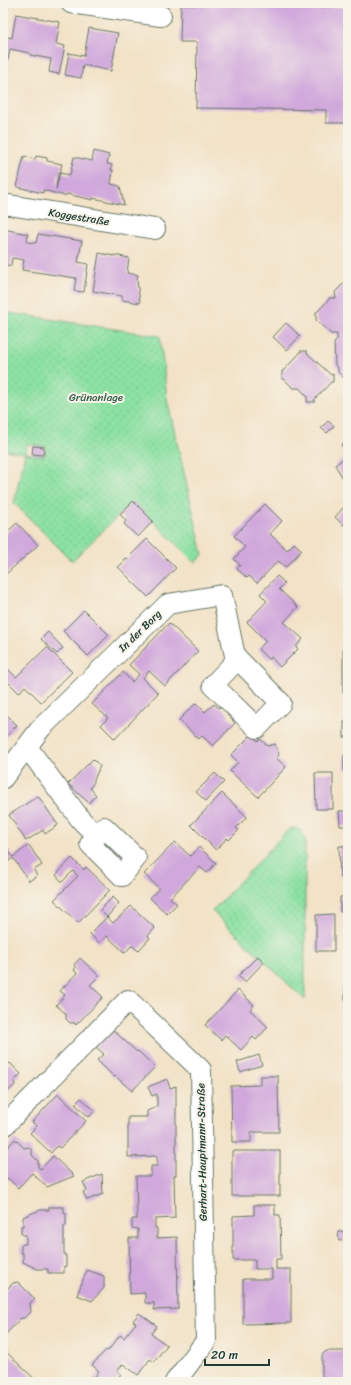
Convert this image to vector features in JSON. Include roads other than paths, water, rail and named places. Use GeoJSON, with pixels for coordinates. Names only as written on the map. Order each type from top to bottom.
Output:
{"type":"FeatureCollection","features":[{"type":"Feature","properties":{"kind":"street"},"geometry":{"type":"LineString","coordinates":[[71,3],[161,16]]}},
{"type":"Feature","properties":{"kind":"street","name":"Koggestraße"},"geometry":{"type":"LineString","coordinates":[[3,204],[155,229]]}},
{"type":"Feature","properties":{"kind":"street","name":"In der Borg"},"geometry":{"type":"LineString","coordinates":[[3,778],[41,728],[168,604],[222,595],[237,660]]}},
{"type":"Feature","properties":{"kind":"street"},"geometry":{"type":"LineString","coordinates":[[27,747],[81,820],[97,836]]}},
{"type":"Feature","properties":{"kind":"street","name":"Gerhart-Hauptmann-Straße"},"geometry":{"type":"LineString","coordinates":[[3,1127],[128,1000],[201,1070],[206,1341],[175,1382]]}},
{"type":"Feature","properties":{"kind":"park label","name":"Grünanlage"},"geometry":{"type":"Point","coordinates":[96,397]}}]}
